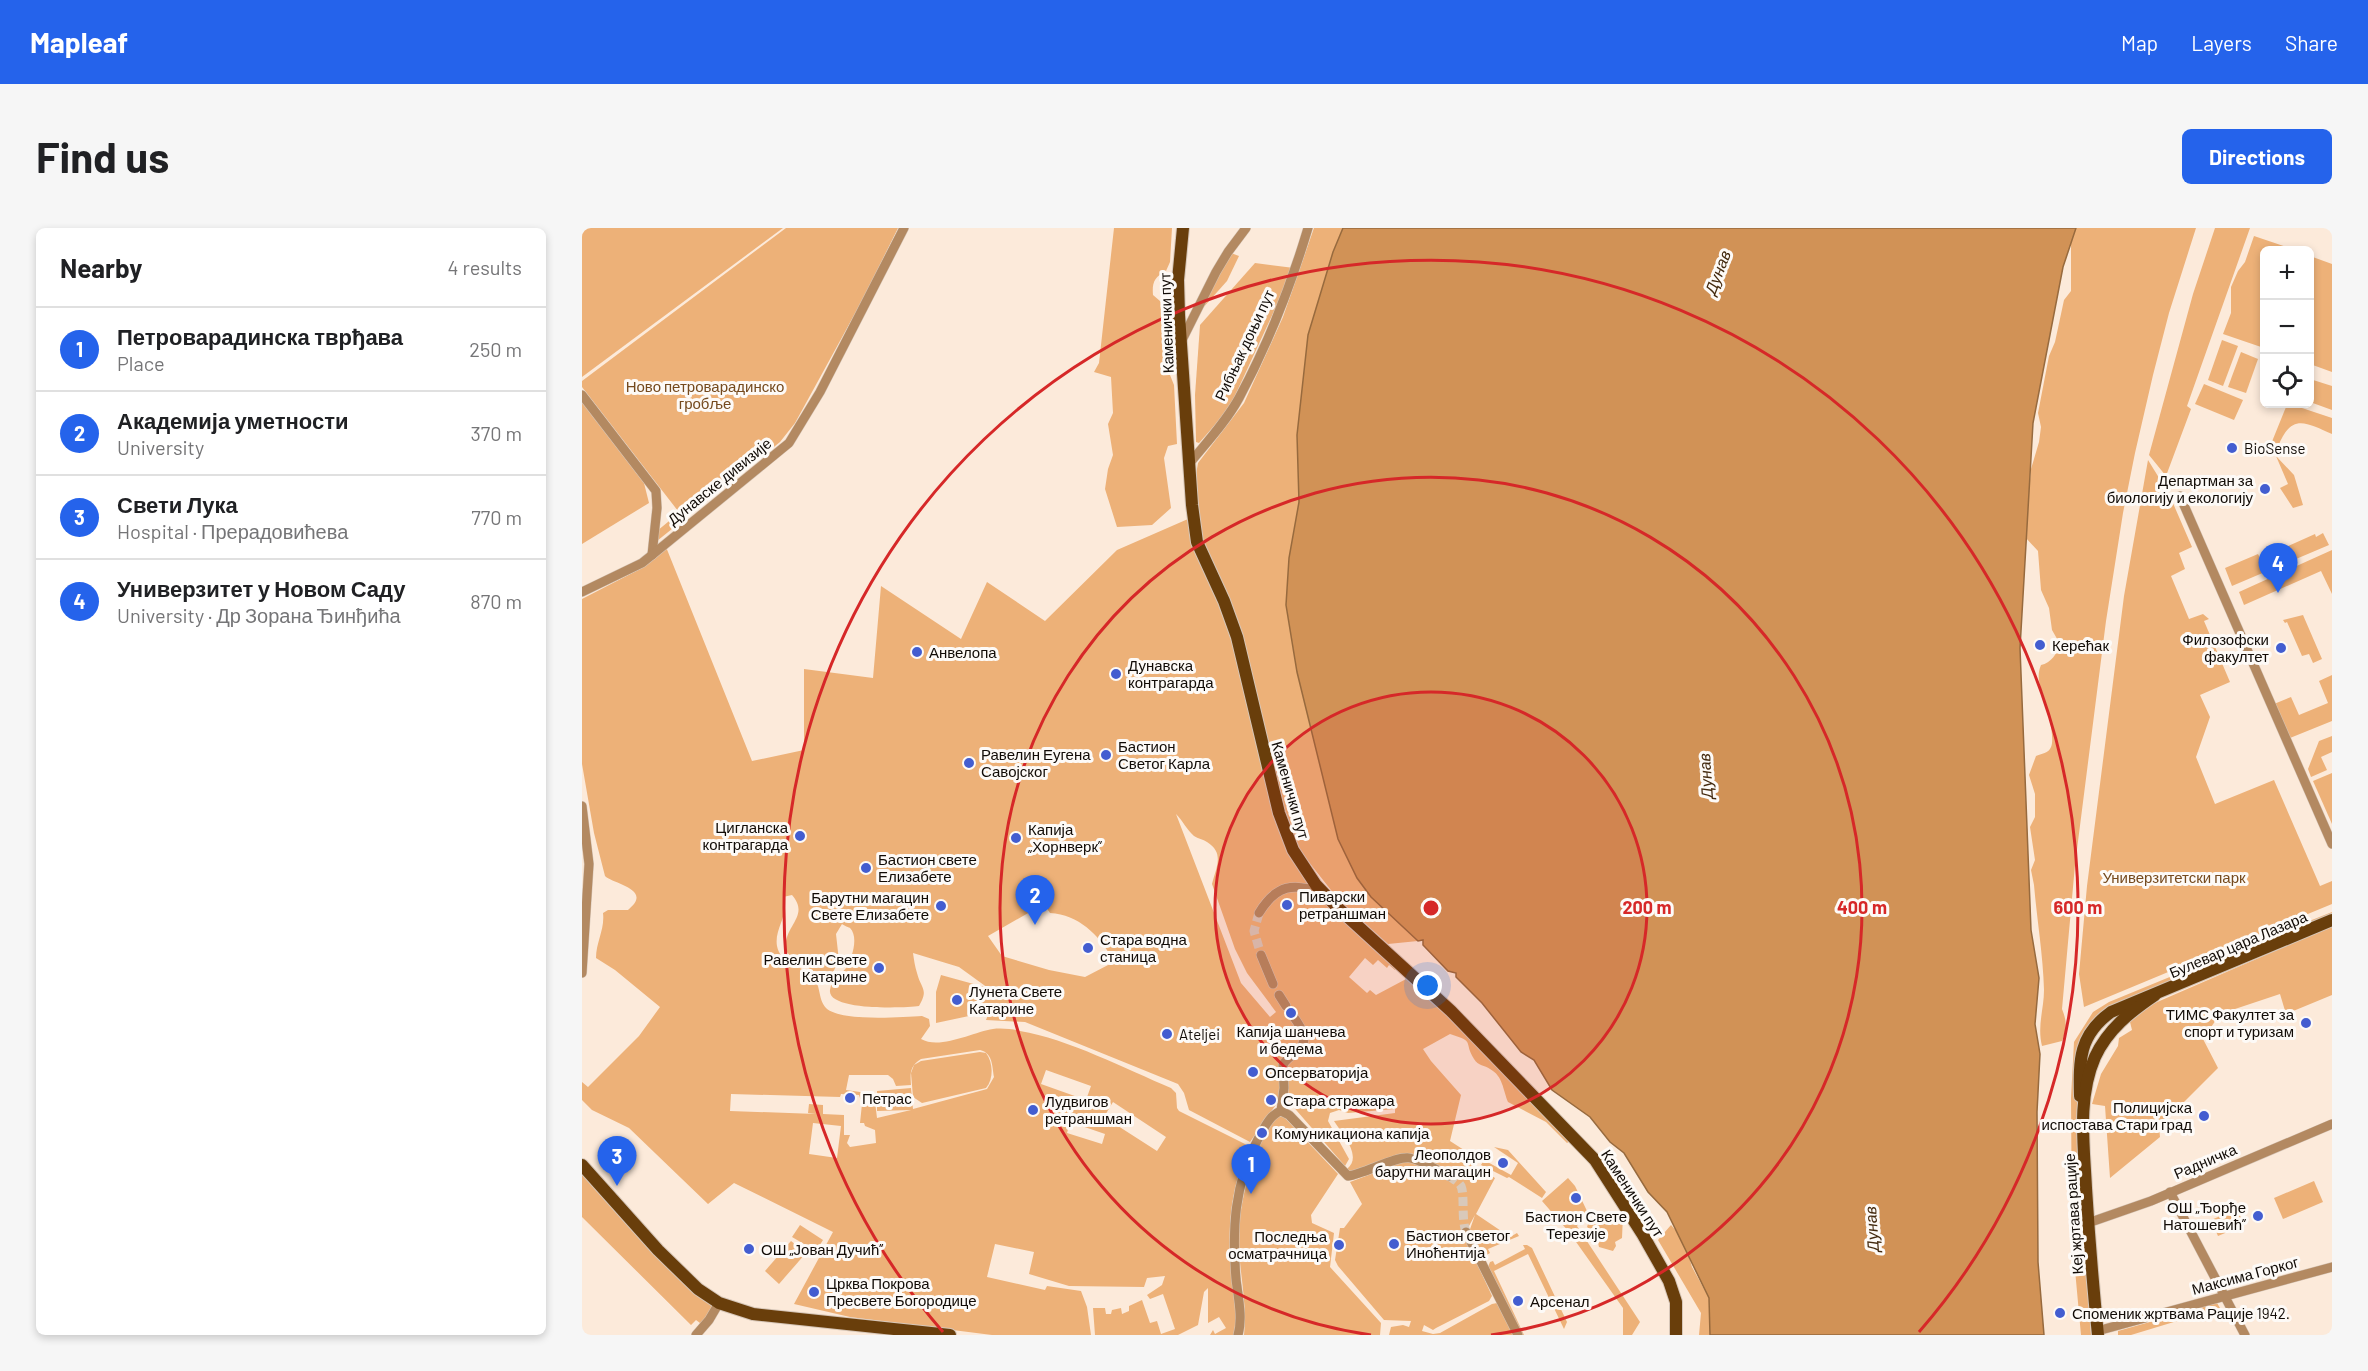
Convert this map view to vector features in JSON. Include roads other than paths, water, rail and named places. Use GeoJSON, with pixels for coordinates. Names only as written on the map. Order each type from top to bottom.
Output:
{"type":"FeatureCollection","features":[{"type":"Feature","properties":{"kind":"main road","name":"Каменички пут"},"geometry":{"type":"LineString","coordinates":[[1183,228],[1178,280],[1189,464],[1197,542],[1224,601],[1237,637],[1282,822],[1299,861],[1323,893],[1451,1011],[1595,1160],[1643,1235],[1669,1281],[1676,1302],[1676,1335]]}},
{"type":"Feature","properties":{"kind":"main road","name":"Булевар цара Лазара"},"geometry":{"type":"LineString","coordinates":[[2083,1116],[2079,1078],[2081,1054],[2087,1037],[2111,1012],[2332,920]]}},
{"type":"Feature","properties":{"kind":"main road","name":"Булевар цара Лазара"},"geometry":{"type":"LineString","coordinates":[[2096,1057],[2109,1034],[2121,1020],[2155,995]]}},
{"type":"Feature","properties":{"kind":"main road","name":"Кеј жртава рације"},"geometry":{"type":"LineString","coordinates":[[2096,1057],[2089,1076],[2083,1116],[2088,1224],[2097,1333]]}},
{"type":"Feature","properties":{"kind":"main road"},"geometry":{"type":"LineString","coordinates":[[584,1171],[658,1250],[698,1289],[719,1303],[753,1314],[844,1330],[950,1335]]}},
{"type":"Feature","properties":{"kind":"street","name":"Дунавске дивизије"},"geometry":{"type":"LineString","coordinates":[[582,592],[642,563],[789,443],[820,392],[904,228]]}},
{"type":"Feature","properties":{"kind":"street"},"geometry":{"type":"LineString","coordinates":[[1181,342],[1222,262],[1246,228]]}},
{"type":"Feature","properties":{"kind":"street","name":"Рибњак доњи пут"},"geometry":{"type":"LineString","coordinates":[[1189,464],[1214,435],[1239,398],[1280,306],[1308,228]]}},
{"type":"Feature","properties":{"kind":"street"},"geometry":{"type":"LineString","coordinates":[[582,395],[656,491],[657,508],[652,555]]}},
{"type":"Feature","properties":{"kind":"street"},"geometry":{"type":"LineString","coordinates":[[2180,496],[2332,844]]}},
{"type":"Feature","properties":{"kind":"street"},"geometry":{"type":"LineString","coordinates":[[582,806],[589,864],[585,886],[582,973]]}},
{"type":"Feature","properties":{"kind":"street"},"geometry":{"type":"LineString","coordinates":[[1259,913],[1276,891],[1304,887],[1323,893]]}},
{"type":"Feature","properties":{"kind":"street"},"geometry":{"type":"LineString","coordinates":[[1261,955],[1273,984]]}},
{"type":"Feature","properties":{"kind":"street"},"geometry":{"type":"LineString","coordinates":[[1279,995],[1302,1030],[1304,1040],[1300,1049],[1283,1065],[1281,1111]]}},
{"type":"Feature","properties":{"kind":"street"},"geometry":{"type":"LineString","coordinates":[[1281,1111],[1289,1115],[1348,1176],[1400,1158],[1409,1158],[1449,1176]]}},
{"type":"Feature","properties":{"kind":"street"},"geometry":{"type":"LineString","coordinates":[[1239,1335],[1234,1249],[1236,1202],[1245,1168],[1255,1146],[1271,1117],[1281,1111]]}},
{"type":"Feature","properties":{"kind":"street","name":"Радничка"},"geometry":{"type":"LineString","coordinates":[[2088,1224],[2332,1124]]}},
{"type":"Feature","properties":{"kind":"street"},"geometry":{"type":"LineString","coordinates":[[2170,1192],[2245,1335]]}},
{"type":"Feature","properties":{"kind":"street"},"geometry":{"type":"LineString","coordinates":[[1466,1232],[1518,1335]]}},
{"type":"Feature","properties":{"kind":"street","name":"Максима Горког"},"geometry":{"type":"LineString","coordinates":[[2097,1333],[2332,1267]]}},
{"type":"Feature","properties":{"kind":"street"},"geometry":{"type":"LineString","coordinates":[[696,1335],[709,1320],[719,1303]]}},
{"type":"Feature","properties":{"kind":"water","name":"Дунав"},"geometry":{"type":"Polygon","coordinates":[[[1343,228],[2076,228],[2063,267],[2033,423],[2020,648],[2031,930],[2039,978],[2035,1024],[2040,1054],[2037,1112],[2038,1262],[2044,1335],[1710,1335],[1709,1298],[1667,1212],[1648,1192],[1624,1153],[1610,1142],[1590,1117],[1552,1090],[1534,1060],[1521,1052],[1482,1003],[1456,977],[1456,973],[1448,971],[1423,945],[1423,940],[1418,941],[1371,897],[1357,878],[1338,839],[1297,672],[1286,605],[1289,558],[1299,502],[1297,435],[1308,335],[1333,252],[1343,228]]]}},
{"type":"Feature","properties":{"kind":"tunnel"},"geometry":{"type":"LineString","coordinates":[[1259,913],[1254,931],[1261,955]]}},
{"type":"Feature","properties":{"kind":"tunnel"},"geometry":{"type":"LineString","coordinates":[[1449,1176],[1461,1186],[1466,1232]]}},
{"type":"Feature","properties":{"kind":"place","name":"BioSense"},"geometry":{"type":"Point","coordinates":[2232,448]}},
{"type":"Feature","properties":{"kind":"place","name":"Департман за биологију и екологију"},"geometry":{"type":"Point","coordinates":[2265,489]}},
{"type":"Feature","properties":{"kind":"place","name":"Универзитет у Новом Саду"},"geometry":{"type":"Point","coordinates":[2278,593]}},
{"type":"Feature","properties":{"kind":"place","name":"Керећак"},"geometry":{"type":"Point","coordinates":[2040,645]}},
{"type":"Feature","properties":{"kind":"place","name":"Филозофски факултет"},"geometry":{"type":"Point","coordinates":[2281,648]}},
{"type":"Feature","properties":{"kind":"place","name":"Анвелопа"},"geometry":{"type":"Point","coordinates":[917,652]}},
{"type":"Feature","properties":{"kind":"place","name":"Дунавска контрагарда"},"geometry":{"type":"Point","coordinates":[1116,674]}},
{"type":"Feature","properties":{"kind":"place","name":"Бастион Светог Карла"},"geometry":{"type":"Point","coordinates":[1106,755]}},
{"type":"Feature","properties":{"kind":"place","name":"Равелин Еугена Савојског"},"geometry":{"type":"Point","coordinates":[969,763]}},
{"type":"Feature","properties":{"kind":"place","name":"Цигланска контрагарда"},"geometry":{"type":"Point","coordinates":[800,836]}},
{"type":"Feature","properties":{"kind":"place","name":"Капија „Хорнверк”"},"geometry":{"type":"Point","coordinates":[1016,838]}},
{"type":"Feature","properties":{"kind":"place","name":"Бастион свете Елизабете"},"geometry":{"type":"Point","coordinates":[866,868]}},
{"type":"Feature","properties":{"kind":"place","name":"Пиварски ретраншман"},"geometry":{"type":"Point","coordinates":[1287,905]}},
{"type":"Feature","properties":{"kind":"place","name":"Барутни магацин Свете Елизабете"},"geometry":{"type":"Point","coordinates":[941,906]}},
{"type":"Feature","properties":{"kind":"place","name":"Академија уметности"},"geometry":{"type":"Point","coordinates":[1035,925]}},
{"type":"Feature","properties":{"kind":"place","name":"Стара водна станица"},"geometry":{"type":"Point","coordinates":[1088,948]}},
{"type":"Feature","properties":{"kind":"place","name":"Равелин Свете Катарине"},"geometry":{"type":"Point","coordinates":[879,968]}},
{"type":"Feature","properties":{"kind":"place","name":"Лунета Свете Катарине"},"geometry":{"type":"Point","coordinates":[957,1000]}},
{"type":"Feature","properties":{"kind":"place","name":"Капија шанчева и бедема"},"geometry":{"type":"Point","coordinates":[1291,1013]}},
{"type":"Feature","properties":{"kind":"place","name":"ТИМС Факултет за спорт и туризам"},"geometry":{"type":"Point","coordinates":[2306,1023]}},
{"type":"Feature","properties":{"kind":"place","name":"Ateljei"},"geometry":{"type":"Point","coordinates":[1167,1034]}},
{"type":"Feature","properties":{"kind":"place","name":"Опсерваторија"},"geometry":{"type":"Point","coordinates":[1253,1072]}},
{"type":"Feature","properties":{"kind":"place","name":"Петрас"},"geometry":{"type":"Point","coordinates":[850,1098]}},
{"type":"Feature","properties":{"kind":"place","name":"Стара стражара"},"geometry":{"type":"Point","coordinates":[1271,1100]}},
{"type":"Feature","properties":{"kind":"place","name":"Лудвигов ретраншман"},"geometry":{"type":"Point","coordinates":[1033,1110]}},
{"type":"Feature","properties":{"kind":"place","name":"Полицијска испостава Стари град"},"geometry":{"type":"Point","coordinates":[2204,1116]}},
{"type":"Feature","properties":{"kind":"place","name":"Комуникациона капија"},"geometry":{"type":"Point","coordinates":[1262,1133]}},
{"type":"Feature","properties":{"kind":"place","name":"Леополдов барутни магацин"},"geometry":{"type":"Point","coordinates":[1503,1163]}},
{"type":"Feature","properties":{"kind":"place","name":"Свети Лука"},"geometry":{"type":"Point","coordinates":[617,1186]}},
{"type":"Feature","properties":{"kind":"place","name":"Петроварадинска тврђава"},"geometry":{"type":"Point","coordinates":[1251,1194]}},
{"type":"Feature","properties":{"kind":"place","name":"Бастион Свете Терезије"},"geometry":{"type":"Point","coordinates":[1576,1198]}},
{"type":"Feature","properties":{"kind":"place","name":"ОШ „Ђорђе Натошевић”"},"geometry":{"type":"Point","coordinates":[2258,1216]}},
{"type":"Feature","properties":{"kind":"place","name":"Бастион светог Иноћентија"},"geometry":{"type":"Point","coordinates":[1394,1244]}},
{"type":"Feature","properties":{"kind":"place","name":"Последња осматрачница"},"geometry":{"type":"Point","coordinates":[1339,1245]}},
{"type":"Feature","properties":{"kind":"place","name":"ОШ „Јован Дучић”"},"geometry":{"type":"Point","coordinates":[749,1249]}},
{"type":"Feature","properties":{"kind":"place","name":"Црква Покрова Пресвете Богородице"},"geometry":{"type":"Point","coordinates":[814,1292]}},
{"type":"Feature","properties":{"kind":"place","name":"Арсенал"},"geometry":{"type":"Point","coordinates":[1518,1301]}},
{"type":"Feature","properties":{"kind":"place","name":"Споменик жртвама Рације 1942."},"geometry":{"type":"Point","coordinates":[2060,1313]}},
{"type":"Feature","properties":{"kind":"park label","name":"Ново петроварадинско гробље"},"geometry":{"type":"Point","coordinates":[705,394]}},
{"type":"Feature","properties":{"kind":"park label","name":"Универзитетски парк"},"geometry":{"type":"Point","coordinates":[2174,877]}}]}
